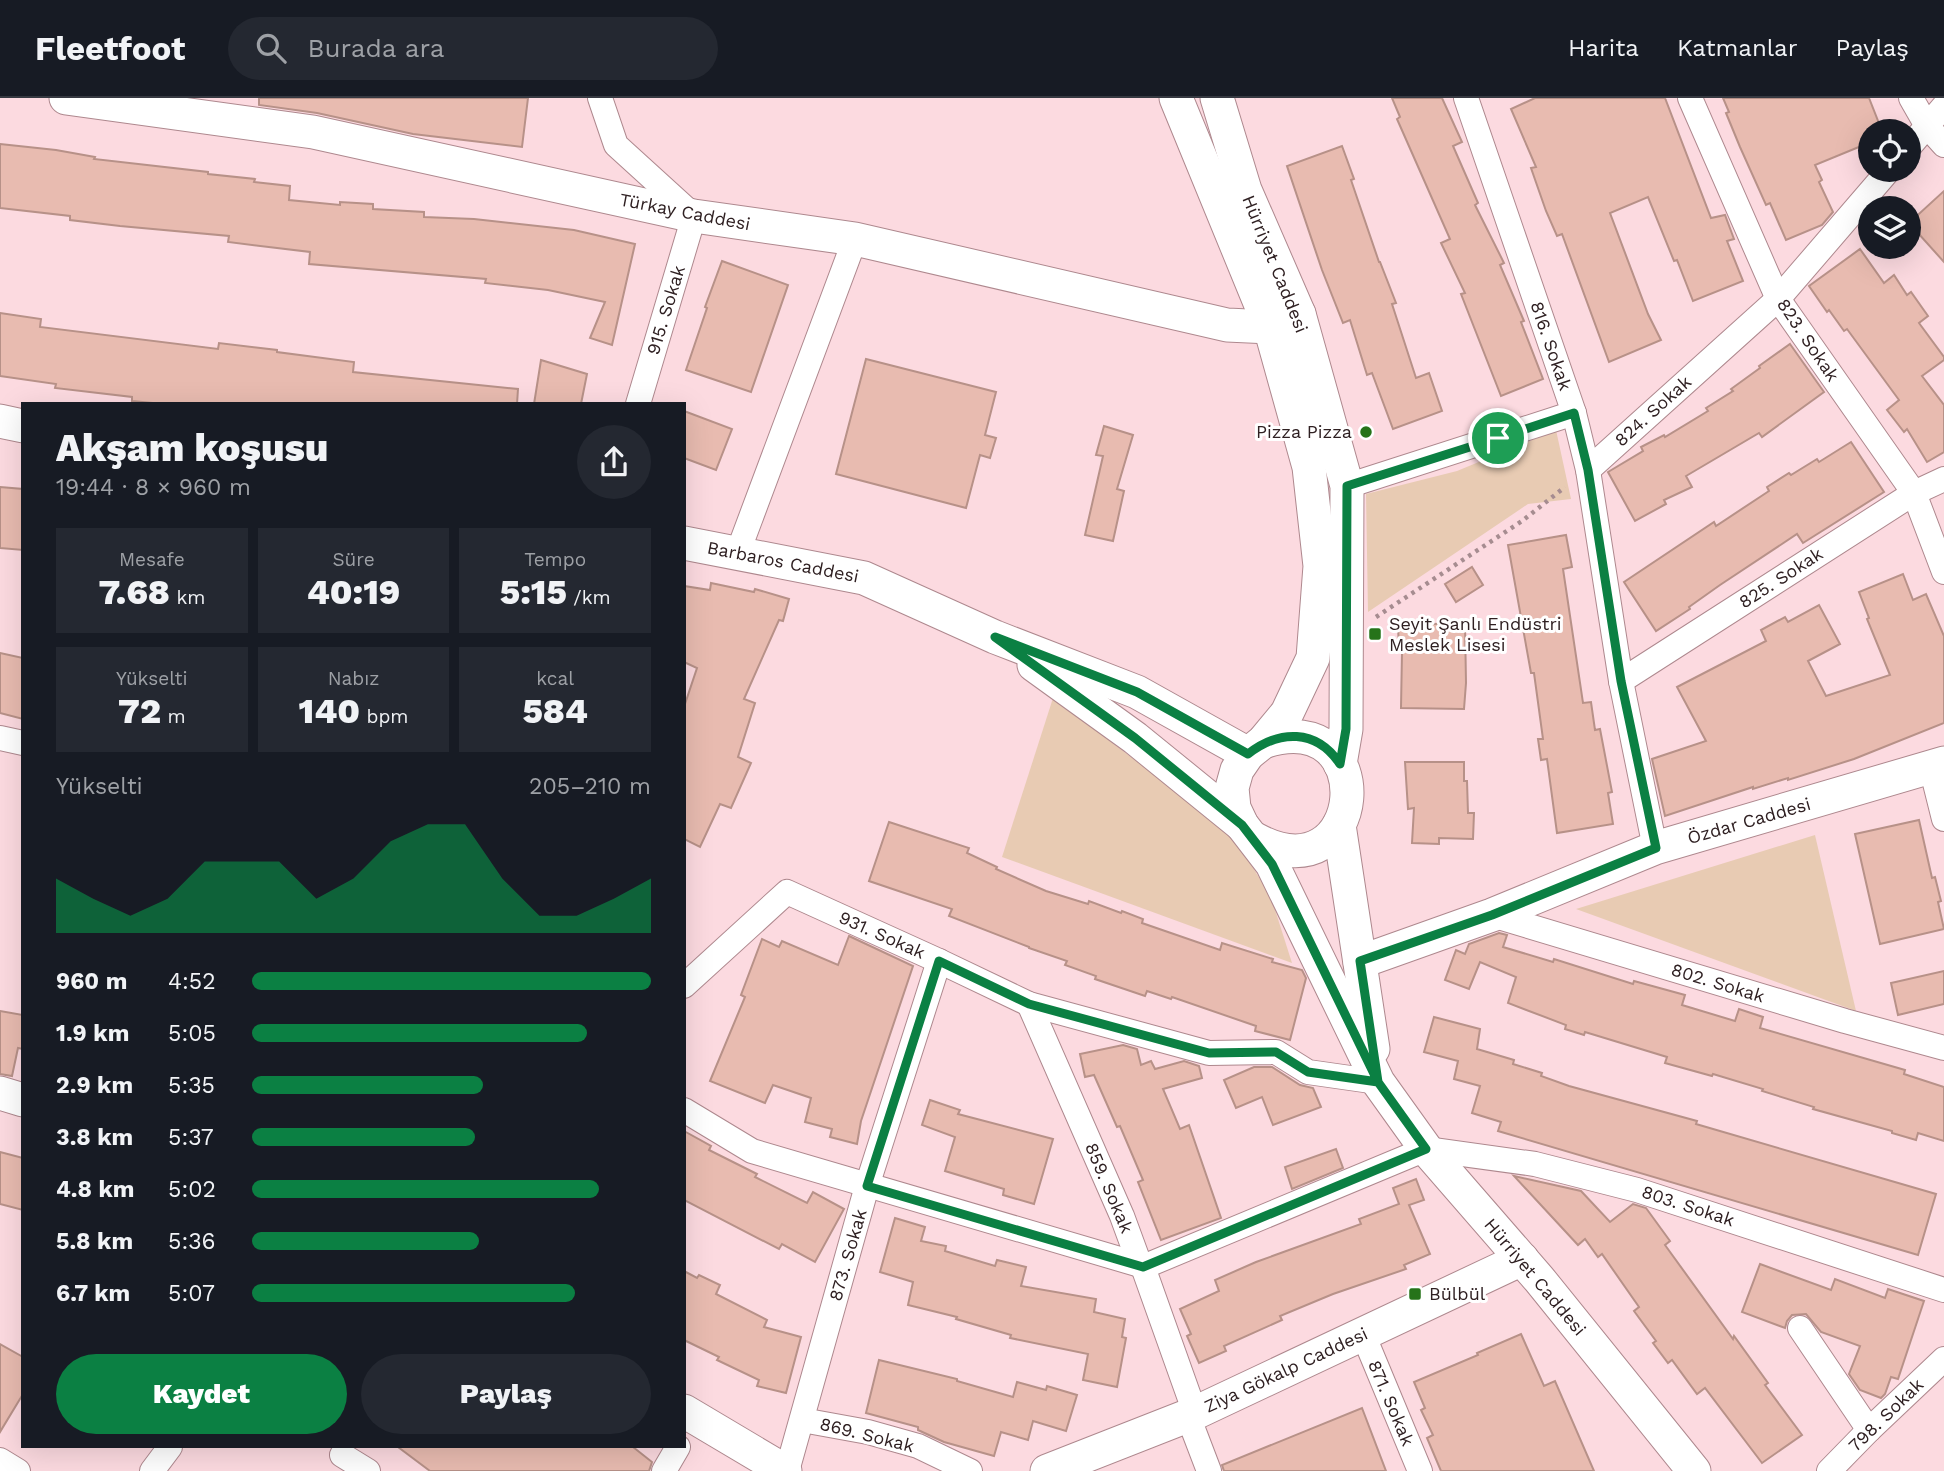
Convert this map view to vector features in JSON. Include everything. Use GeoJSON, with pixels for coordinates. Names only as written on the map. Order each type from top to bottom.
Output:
{"type":"FeatureCollection","features":[{"type":"Feature","properties":{"kind":"main road","name":"Türkay Caddesi"},"geometry":{"type":"LineString","coordinates":[[66,98],[123,102],[313,132],[694,216],[855,239],[1227,325],[1284,321]]}},
{"type":"Feature","properties":{"kind":"main road","name":"Hürriyet Caddesi"},"geometry":{"type":"LineString","coordinates":[[1176,98],[1284,321],[1310,467],[1320,566],[1313,658],[1287,713],[1237,770],[1232,789],[1234,808],[1277,875],[1378,1082],[1426,1149],[1522,1259],[1694,1471]]}},
{"type":"Feature","properties":{"kind":"main road","name":"Hürriyet Caddesi"},"geometry":{"type":"LineString","coordinates":[[1217,98],[1284,321],[1347,486],[1346,729],[1340,764],[1348,789],[1347,807],[1339,825],[1378,1082]]}},
{"type":"Feature","properties":{"kind":"main road"},"geometry":{"type":"LineString","coordinates":[[0,421],[21,426]]}},
{"type":"Feature","properties":{"kind":"main road","name":"Barbaros Caddesi"},"geometry":{"type":"LineString","coordinates":[[686,543],[864,578],[995,637],[1137,692],[1255,748]]}},
{"type":"Feature","properties":{"kind":"main road","name":"Barbaros Caddesi"},"geometry":{"type":"LineString","coordinates":[[995,637],[1135,738],[1248,832]]}},
{"type":"Feature","properties":{"kind":"main road"},"geometry":{"type":"LineString","coordinates":[[1255,748],[1281,736],[1300,736],[1318,743],[1333,754],[1340,764]]}},
{"type":"Feature","properties":{"kind":"main road","name":"Özdar Caddesi"},"geometry":{"type":"LineString","coordinates":[[1360,961],[1492,915],[1656,848],[1937,765]]}},
{"type":"Feature","properties":{"kind":"main road"},"geometry":{"type":"LineString","coordinates":[[1248,832],[1272,848],[1291,851],[1310,848],[1327,839],[1339,825]]}},
{"type":"Feature","properties":{"kind":"main road"},"geometry":{"type":"LineString","coordinates":[[0,1093],[21,1099]]}},
{"type":"Feature","properties":{"kind":"main road","name":"Ziya Gökalp Caddesi"},"geometry":{"type":"LineString","coordinates":[[1047,1471],[1192,1414],[1522,1259]]}},
{"type":"Feature","properties":{"kind":"main road"},"geometry":{"type":"LineString","coordinates":[[688,1421],[786,1471]]}},
{"type":"Feature","properties":{"kind":"street"},"geometry":{"type":"LineString","coordinates":[[600,98],[616,145],[694,216]]}},
{"type":"Feature","properties":{"kind":"street","name":"816. Sokak"},"geometry":{"type":"LineString","coordinates":[[1466,98],[1574,413],[1588,470],[1621,681],[1656,848]]}},
{"type":"Feature","properties":{"kind":"street","name":"823. Sokak"},"geometry":{"type":"LineString","coordinates":[[1690,98],[1778,299],[1914,493],[1944,572]]}},
{"type":"Feature","properties":{"kind":"street"},"geometry":{"type":"LineString","coordinates":[[1911,98],[1927,126],[1944,145]]}},
{"type":"Feature","properties":{"kind":"street"},"geometry":{"type":"LineString","coordinates":[[1921,133],[1944,106]]}},
{"type":"Feature","properties":{"kind":"street","name":"824. Sokak"},"geometry":{"type":"LineString","coordinates":[[1588,470],[1778,299],[1879,182]]}},
{"type":"Feature","properties":{"kind":"street","name":"915. Sokak"},"geometry":{"type":"LineString","coordinates":[[639,402],[694,216]]}},
{"type":"Feature","properties":{"kind":"street"},"geometry":{"type":"LineString","coordinates":[[738,552],[855,239]]}},
{"type":"Feature","properties":{"kind":"street"},"geometry":{"type":"LineString","coordinates":[[1347,486],[1574,413]]}},
{"type":"Feature","properties":{"kind":"street","name":"825. Sokak"},"geometry":{"type":"LineString","coordinates":[[1621,681],[1914,493],[1944,479]]}},
{"type":"Feature","properties":{"kind":"street"},"geometry":{"type":"LineString","coordinates":[[0,738],[21,743]]}},
{"type":"Feature","properties":{"kind":"street"},"geometry":{"type":"LineString","coordinates":[[1937,765],[1944,819]]}},
{"type":"Feature","properties":{"kind":"street","name":"931. Sokak"},"geometry":{"type":"LineString","coordinates":[[686,984],[787,892],[1029,1004],[1209,1053],[1276,1052],[1308,1072],[1378,1082]]}},
{"type":"Feature","properties":{"kind":"street","name":"802. Sokak"},"geometry":{"type":"LineString","coordinates":[[1492,915],[1944,1048]]}},
{"type":"Feature","properties":{"kind":"street","name":"873. Sokak"},"geometry":{"type":"LineString","coordinates":[[786,1471],[867,1186],[939,961]]}},
{"type":"Feature","properties":{"kind":"street","name":"859. Sokak"},"geometry":{"type":"LineString","coordinates":[[1029,1004],[1142,1266],[1209,1471]]}},
{"type":"Feature","properties":{"kind":"street"},"geometry":{"type":"LineString","coordinates":[[686,1111],[752,1152],[1142,1266],[1426,1149]]}},
{"type":"Feature","properties":{"kind":"street","name":"803. Sokak"},"geometry":{"type":"LineString","coordinates":[[1426,1149],[1535,1164],[1637,1190],[1944,1290]]}},
{"type":"Feature","properties":{"kind":"street"},"geometry":{"type":"LineString","coordinates":[[1800,1328],[1868,1430]]}},
{"type":"Feature","properties":{"kind":"street","name":"871. Sokak"},"geometry":{"type":"LineString","coordinates":[[1363,1334],[1420,1471]]}},
{"type":"Feature","properties":{"kind":"street","name":"798. Sokak"},"geometry":{"type":"LineString","coordinates":[[1829,1471],[1868,1430],[1944,1359]]}},
{"type":"Feature","properties":{"kind":"street","name":"869. Sokak"},"geometry":{"type":"LineString","coordinates":[[802,1420],[868,1432],[918,1446],[970,1471]]}},
{"type":"Feature","properties":{"kind":"street"},"geometry":{"type":"LineString","coordinates":[[152,1471],[169,1448]]}},
{"type":"Feature","properties":{"kind":"street"},"geometry":{"type":"LineString","coordinates":[[664,1471],[677,1448]]}},
{"type":"Feature","properties":{"kind":"street"},"geometry":{"type":"LineString","coordinates":[[340,1458],[368,1471]]}},
{"type":"Feature","properties":{"kind":"street"},"geometry":{"type":"LineString","coordinates":[[0,1460],[18,1471]]}},
{"type":"Feature","properties":{"kind":"path"},"geometry":{"type":"LineString","coordinates":[[1347,636],[1522,521],[1588,470]]}},
{"type":"Feature","properties":{"kind":"shaded area"},"geometry":{"type":"Polygon","coordinates":[[[1556,430],[1571,499],[1528,504],[1368,612],[1366,494],[1457,471],[1556,430]]]}},
{"type":"Feature","properties":{"kind":"shaded area"},"geometry":{"type":"Polygon","coordinates":[[[1053,698],[1188,800],[1238,843],[1271,897],[1292,963],[1002,857],[1053,698]]]}},
{"type":"Feature","properties":{"kind":"shaded area"},"geometry":{"type":"Polygon","coordinates":[[[1815,835],[1856,1011],[1576,909],[1815,835]]]}},
{"type":"Feature","properties":{"kind":"building"},"geometry":{"type":"Polygon","coordinates":[[[259,98],[528,98],[522,147],[413,134],[317,113],[259,105],[259,98]]]}},
{"type":"Feature","properties":{"kind":"building"},"geometry":{"type":"Polygon","coordinates":[[[1392,98],[1442,98],[1462,142],[1453,146],[1478,203],[1475,205],[1504,263],[1500,265],[1524,321],[1521,322],[1543,379],[1501,396],[1461,294],[1465,293],[1441,243],[1450,239],[1397,119],[1400,117],[1392,98]]]}},
{"type":"Feature","properties":{"kind":"building"},"geometry":{"type":"Polygon","coordinates":[[[1535,98],[1665,98],[1711,218],[1725,215],[1734,239],[1727,241],[1743,281],[1693,301],[1648,197],[1610,213],[1648,314],[1661,340],[1609,362],[1562,234],[1557,236],[1546,211],[1531,168],[1536,167],[1511,109],[1535,98]]]}},
{"type":"Feature","properties":{"kind":"building"},"geometry":{"type":"Polygon","coordinates":[[[1723,98],[1869,98],[1877,119],[1858,119],[1858,147],[1815,165],[1822,180],[1819,182],[1833,212],[1822,225],[1786,240],[1770,203],[1766,205],[1740,147],[1726,113],[1729,112],[1723,98]]]}},
{"type":"Feature","properties":{"kind":"building"},"geometry":{"type":"Polygon","coordinates":[[[0,144],[255,179],[254,182],[290,186],[289,200],[340,205],[340,202],[373,204],[373,209],[424,212],[424,217],[474,219],[574,230],[635,244],[612,345],[590,338],[605,302],[548,290],[485,283],[486,279],[309,264],[310,252],[228,242],[229,236],[70,220],[70,216],[0,208],[0,144]]]}},
{"type":"Feature","properties":{"kind":"building"},"geometry":{"type":"Polygon","coordinates":[[[1342,146],[1379,262],[1396,303],[1392,304],[1416,378],[1429,373],[1442,411],[1393,429],[1372,373],[1367,375],[1350,320],[1343,323],[1287,166],[1342,146]]]}},
{"type":"Feature","properties":{"kind":"building"},"geometry":{"type":"Polygon","coordinates":[[[1944,191],[1944,262],[1921,236],[1921,212],[1944,191]]]}},
{"type":"Feature","properties":{"kind":"building"},"geometry":{"type":"Polygon","coordinates":[[[1858,250],[1858,259],[1867,259],[1884,283],[1894,275],[1907,295],[1911,292],[1928,316],[1919,323],[1944,357],[1944,360],[1922,376],[1944,405],[1944,452],[1927,462],[1907,429],[1904,432],[1887,410],[1899,400],[1847,329],[1844,331],[1829,310],[1827,312],[1809,286],[1858,250]]]}},
{"type":"Feature","properties":{"kind":"building"},"geometry":{"type":"Polygon","coordinates":[[[722,261],[788,285],[751,392],[686,370],[722,261]]]}},
{"type":"Feature","properties":{"kind":"building"},"geometry":{"type":"Polygon","coordinates":[[[0,313],[41,319],[40,327],[218,349],[219,343],[277,350],[354,362],[353,372],[518,389],[517,402],[142,402],[132,401],[132,397],[55,388],[56,384],[0,376],[0,313]]]}},
{"type":"Feature","properties":{"kind":"building"},"geometry":{"type":"Polygon","coordinates":[[[1790,344],[1824,392],[1762,437],[1759,433],[1686,476],[1692,487],[1664,500],[1666,504],[1635,521],[1608,472],[1643,451],[1641,447],[1664,435],[1665,437],[1708,411],[1706,408],[1733,391],[1731,389],[1790,344]]]}},
{"type":"Feature","properties":{"kind":"building"},"geometry":{"type":"Polygon","coordinates":[[[866,359],[996,392],[985,435],[996,438],[990,458],[980,455],[966,508],[836,474],[866,359]]]}},
{"type":"Feature","properties":{"kind":"building"},"geometry":{"type":"Polygon","coordinates":[[[541,360],[587,374],[581,402],[534,402],[541,360]]]}},
{"type":"Feature","properties":{"kind":"building"},"geometry":{"type":"Polygon","coordinates":[[[686,412],[732,429],[716,470],[686,459],[686,412]]]}},
{"type":"Feature","properties":{"kind":"building"},"geometry":{"type":"Polygon","coordinates":[[[1104,426],[1133,435],[1117,489],[1124,491],[1113,541],[1085,535],[1103,456],[1096,455],[1104,426]]]}},
{"type":"Feature","properties":{"kind":"building"},"geometry":{"type":"Polygon","coordinates":[[[1851,442],[1884,492],[1803,543],[1797,534],[1656,631],[1624,582],[1714,522],[1716,526],[1769,491],[1767,487],[1789,473],[1791,475],[1817,459],[1819,462],[1851,442]]]}},
{"type":"Feature","properties":{"kind":"building"},"geometry":{"type":"Polygon","coordinates":[[[0,487],[21,489],[21,550],[0,548],[0,487]]]}},
{"type":"Feature","properties":{"kind":"building"},"geometry":{"type":"Polygon","coordinates":[[[1566,535],[1572,567],[1563,569],[1583,703],[1591,702],[1595,730],[1600,729],[1612,792],[1608,793],[1613,824],[1557,833],[1547,759],[1541,760],[1538,739],[1543,739],[1534,673],[1531,673],[1508,545],[1566,535]]]}},
{"type":"Feature","properties":{"kind":"building"},"geometry":{"type":"Polygon","coordinates":[[[1472,567],[1483,585],[1456,602],[1445,584],[1472,567]]]}},
{"type":"Feature","properties":{"kind":"building"},"geometry":{"type":"Polygon","coordinates":[[[1903,574],[1913,600],[1926,594],[1944,636],[1944,723],[1854,759],[1788,780],[1753,787],[1665,816],[1652,759],[1706,741],[1677,687],[1766,641],[1761,630],[1785,617],[1788,622],[1819,605],[1840,644],[1808,661],[1826,696],[1890,675],[1859,592],[1903,574]]]}},
{"type":"Feature","properties":{"kind":"building"},"geometry":{"type":"Polygon","coordinates":[[[711,583],[754,592],[755,589],[789,599],[783,621],[779,620],[744,699],[755,703],[738,757],[751,763],[731,808],[720,804],[700,847],[686,840],[686,701],[697,668],[686,663],[686,586],[710,590],[711,583]]]}},
{"type":"Feature","properties":{"kind":"building"},"geometry":{"type":"Polygon","coordinates":[[[1465,623],[1464,709],[1401,708],[1402,652],[1399,652],[1398,625],[1465,623]]]}},
{"type":"Feature","properties":{"kind":"building"},"geometry":{"type":"Polygon","coordinates":[[[0,653],[21,658],[21,718],[0,713],[0,653]]]}},
{"type":"Feature","properties":{"kind":"building"},"geometry":{"type":"Polygon","coordinates":[[[1405,762],[1464,762],[1468,813],[1474,813],[1473,839],[1439,838],[1439,844],[1412,843],[1414,808],[1408,809],[1405,762]]]}},
{"type":"Feature","properties":{"kind":"building"},"geometry":{"type":"Polygon","coordinates":[[[1919,820],[1932,878],[1935,877],[1941,901],[1938,902],[1944,929],[1880,944],[1855,834],[1919,820]]]}},
{"type":"Feature","properties":{"kind":"building"},"geometry":{"type":"Polygon","coordinates":[[[889,822],[969,848],[967,853],[1046,891],[1088,904],[1089,901],[1121,913],[1122,911],[1143,919],[1142,923],[1220,950],[1222,943],[1302,970],[1306,978],[1290,1040],[1255,1031],[1256,1026],[1172,997],[1171,999],[1147,991],[1145,996],[1095,979],[1096,976],[1065,965],[1067,961],[949,916],[952,909],[869,881],[889,822]]]}},
{"type":"Feature","properties":{"kind":"building"},"geometry":{"type":"Polygon","coordinates":[[[1499,933],[1507,935],[1503,947],[1553,962],[1554,959],[1633,984],[1634,981],[1685,995],[1682,1005],[1735,1021],[1739,1009],[1763,1017],[1760,1028],[1905,1070],[1904,1074],[1944,1087],[1944,1141],[1918,1133],[1916,1140],[1892,1133],[1813,1109],[1814,1107],[1762,1091],[1763,1089],[1665,1063],[1667,1057],[1585,1032],[1584,1035],[1565,1029],[1566,1025],[1508,1003],[1516,977],[1480,962],[1469,989],[1445,980],[1456,950],[1465,954],[1469,944],[1499,933]]]}},
{"type":"Feature","properties":{"kind":"building"},"geometry":{"type":"Polygon","coordinates":[[[849,936],[913,966],[861,1121],[857,1144],[830,1137],[832,1129],[805,1122],[811,1098],[773,1085],[765,1103],[710,1081],[745,997],[741,995],[762,939],[779,947],[782,941],[838,965],[849,936]]]}},
{"type":"Feature","properties":{"kind":"building"},"geometry":{"type":"Polygon","coordinates":[[[1944,971],[1944,1004],[1898,1015],[1891,983],[1944,971]]]}},
{"type":"Feature","properties":{"kind":"building"},"geometry":{"type":"Polygon","coordinates":[[[0,1011],[21,1015],[21,1049],[18,1048],[12,1076],[0,1074],[0,1011]]]}},
{"type":"Feature","properties":{"kind":"building"},"geometry":{"type":"Polygon","coordinates":[[[1434,1017],[1480,1029],[1477,1049],[1514,1060],[1513,1064],[1542,1073],[1541,1076],[1569,1086],[1697,1121],[1696,1124],[1936,1194],[1918,1255],[1498,1131],[1501,1122],[1472,1113],[1480,1086],[1454,1079],[1458,1061],[1424,1052],[1434,1017]]]}},
{"type":"Feature","properties":{"kind":"building"},"geometry":{"type":"Polygon","coordinates":[[[1123,1045],[1137,1049],[1141,1065],[1151,1061],[1155,1069],[1184,1061],[1199,1066],[1202,1078],[1163,1089],[1180,1129],[1189,1125],[1221,1218],[1161,1240],[1138,1182],[1143,1180],[1120,1126],[1117,1127],[1094,1075],[1085,1077],[1080,1054],[1123,1045]]]}},
{"type":"Feature","properties":{"kind":"building"},"geometry":{"type":"Polygon","coordinates":[[[1254,1067],[1272,1067],[1300,1085],[1313,1088],[1321,1107],[1273,1125],[1262,1097],[1236,1108],[1224,1080],[1254,1067]]]}},
{"type":"Feature","properties":{"kind":"building"},"geometry":{"type":"Polygon","coordinates":[[[930,1100],[960,1110],[958,1114],[1053,1139],[1034,1204],[1003,1195],[1004,1189],[945,1171],[955,1137],[922,1125],[930,1100]]]}},
{"type":"Feature","properties":{"kind":"building"},"geometry":{"type":"Polygon","coordinates":[[[686,1132],[711,1146],[709,1150],[757,1174],[755,1177],[807,1203],[813,1192],[844,1209],[815,1262],[782,1244],[779,1249],[686,1201],[686,1132]]]}},
{"type":"Feature","properties":{"kind":"building"},"geometry":{"type":"Polygon","coordinates":[[[1336,1149],[1343,1168],[1292,1189],[1285,1167],[1336,1149]]]}},
{"type":"Feature","properties":{"kind":"building"},"geometry":{"type":"Polygon","coordinates":[[[0,1152],[21,1157],[21,1209],[0,1204],[0,1152]]]}},
{"type":"Feature","properties":{"kind":"building"},"geometry":{"type":"Polygon","coordinates":[[[1514,1176],[1581,1191],[1610,1222],[1633,1204],[1646,1208],[1670,1241],[1665,1245],[1768,1383],[1765,1385],[1802,1435],[1762,1463],[1705,1388],[1697,1394],[1672,1360],[1668,1363],[1634,1311],[1639,1307],[1602,1254],[1598,1257],[1585,1239],[1578,1245],[1514,1176]]]}},
{"type":"Feature","properties":{"kind":"building"},"geometry":{"type":"Polygon","coordinates":[[[1416,1179],[1424,1200],[1409,1205],[1430,1254],[1404,1265],[1406,1269],[1280,1316],[1282,1320],[1224,1346],[1226,1351],[1199,1363],[1187,1336],[1191,1334],[1180,1309],[1219,1291],[1215,1280],[1256,1262],[1361,1224],[1359,1219],[1399,1204],[1393,1188],[1416,1179]]]}},
{"type":"Feature","properties":{"kind":"building"},"geometry":{"type":"Polygon","coordinates":[[[895,1218],[925,1227],[921,1241],[946,1246],[945,1251],[995,1266],[997,1260],[1026,1267],[1021,1286],[1096,1299],[1094,1312],[1125,1319],[1122,1337],[1126,1338],[1117,1387],[1083,1380],[1088,1354],[1010,1338],[1011,1335],[956,1319],[957,1317],[908,1305],[913,1282],[880,1272],[895,1218]]]}},
{"type":"Feature","properties":{"kind":"building"},"geometry":{"type":"Polygon","coordinates":[[[1760,1264],[1831,1290],[1835,1279],[1885,1298],[1888,1289],[1924,1301],[1898,1379],[1891,1377],[1881,1398],[1860,1390],[1849,1374],[1860,1346],[1821,1332],[1806,1314],[1792,1315],[1785,1328],[1742,1312],[1760,1264]]]}},
{"type":"Feature","properties":{"kind":"building"},"geometry":{"type":"Polygon","coordinates":[[[686,1272],[720,1285],[716,1294],[767,1320],[764,1327],[801,1337],[786,1393],[757,1386],[759,1380],[717,1360],[719,1357],[686,1341],[686,1272]]]}},
{"type":"Feature","properties":{"kind":"building"},"geometry":{"type":"Polygon","coordinates":[[[1521,1334],[1544,1386],[1555,1381],[1594,1471],[1441,1471],[1427,1438],[1433,1435],[1421,1410],[1425,1408],[1414,1382],[1521,1334]]]}},
{"type":"Feature","properties":{"kind":"building"},"geometry":{"type":"Polygon","coordinates":[[[0,1344],[21,1356],[21,1397],[0,1432],[0,1344]]]}},
{"type":"Feature","properties":{"kind":"building"},"geometry":{"type":"Polygon","coordinates":[[[879,1360],[957,1379],[1013,1397],[1017,1382],[1046,1390],[1047,1386],[1077,1395],[1066,1431],[1033,1421],[1028,1440],[1001,1432],[994,1456],[944,1442],[918,1430],[918,1427],[866,1413],[879,1360]]]}},
{"type":"Feature","properties":{"kind":"building"},"geometry":{"type":"Polygon","coordinates":[[[1362,1408],[1386,1471],[1224,1471],[1222,1465],[1362,1408]]]}},
{"type":"Feature","properties":{"kind":"building"},"geometry":{"type":"Polygon","coordinates":[[[399,1448],[634,1448],[652,1462],[649,1471],[430,1471],[399,1448]]]}},
{"type":"Feature","properties":{"kind":"place","name":"Pizza Pizza"},"geometry":{"type":"Point","coordinates":[1366,432]}},
{"type":"Feature","properties":{"kind":"place","name":"Seyit Şanlı Endüstri Meslek Lisesi"},"geometry":{"type":"Point","coordinates":[1375,634]}},
{"type":"Feature","properties":{"kind":"place","name":"Bülbül"},"geometry":{"type":"Point","coordinates":[1415,1294]}},
{"type":"Feature","properties":{"kind":"route"},"geometry":{"type":"LineString","coordinates":[[1498,438],[1347,486],[1346,729],[1340,764],[1333,754],[1318,743],[1300,736],[1281,736],[1263,742],[1248,754],[1137,692],[995,637],[1135,738],[1242,825],[1255,839],[1272,864],[1378,1082],[1426,1149],[1143,1267],[867,1186],[939,961],[1029,1004],[1209,1053],[1276,1052],[1308,1072],[1378,1082],[1360,961],[1492,915],[1656,848],[1621,681],[1588,470],[1574,413],[1498,438]]}}]}
